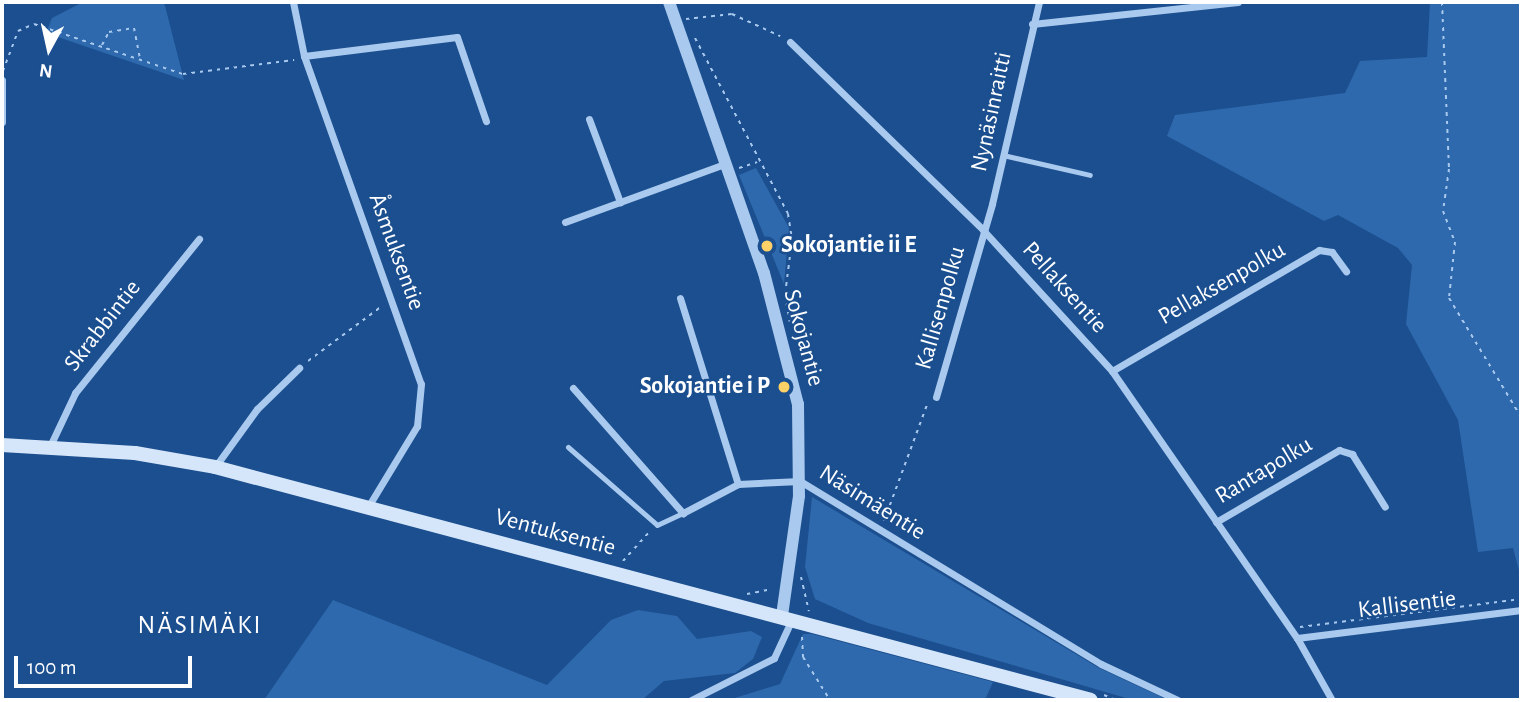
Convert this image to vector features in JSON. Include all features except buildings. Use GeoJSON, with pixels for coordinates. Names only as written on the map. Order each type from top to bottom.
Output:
{"type":"FeatureCollection","features":[{"type":"Feature","properties":{"kind":"main road","name":"Ventuksentie"},"geometry":{"type":"LineString","coordinates":[[2,444],[50,446],[215,467],[1091,700]]}},
{"type":"Feature","properties":{"kind":"street","name":"Åsmuksentie"},"geometry":{"type":"LineString","coordinates":[[293,2],[304,56],[393,299],[423,401],[417,426],[368,507]]}},
{"type":"Feature","properties":{"kind":"street","name":"Sokojantie"},"geometry":{"type":"LineString","coordinates":[[668,2],[792,373],[800,481],[787,592],[787,617]]}},
{"type":"Feature","properties":{"kind":"street","name":"Nynäsinraitti"},"geometry":{"type":"LineString","coordinates":[[984,230],[1039,2]]}},
{"type":"Feature","properties":{"kind":"street"},"geometry":{"type":"LineString","coordinates":[[1032,24],[1238,2]]}},
{"type":"Feature","properties":{"kind":"street"},"geometry":{"type":"LineString","coordinates":[[304,56],[457,37],[486,121]]}},
{"type":"Feature","properties":{"kind":"street","name":"Pellaksentie"},"geometry":{"type":"LineString","coordinates":[[790,42],[984,230],[1112,371],[1297,638],[1332,700]]}},
{"type":"Feature","properties":{"kind":"street"},"geometry":{"type":"LineString","coordinates":[[2,77],[2,122]]}},
{"type":"Feature","properties":{"kind":"street"},"geometry":{"type":"LineString","coordinates":[[589,120],[620,202]]}},
{"type":"Feature","properties":{"kind":"street"},"geometry":{"type":"LineString","coordinates":[[565,222],[725,168]]}},
{"type":"Feature","properties":{"kind":"street","name":"Kallisenpolku"},"geometry":{"type":"LineString","coordinates":[[936,397],[984,230]]}},
{"type":"Feature","properties":{"kind":"street","name":"Skrabbintie"},"geometry":{"type":"LineString","coordinates":[[50,446],[75,393],[199,239]]}},
{"type":"Feature","properties":{"kind":"street","name":"Pellaksenpolku"},"geometry":{"type":"LineString","coordinates":[[1112,371],[1319,250],[1332,252],[1346,271]]}},
{"type":"Feature","properties":{"kind":"street"},"geometry":{"type":"LineString","coordinates":[[680,298],[738,484]]}},
{"type":"Feature","properties":{"kind":"street"},"geometry":{"type":"LineString","coordinates":[[215,467],[257,409],[299,368]]}},
{"type":"Feature","properties":{"kind":"street"},"geometry":{"type":"LineString","coordinates":[[573,388],[682,513]]}},
{"type":"Feature","properties":{"kind":"street","name":"Rantapolku"},"geometry":{"type":"LineString","coordinates":[[1216,522],[1339,450],[1352,454],[1385,507]]}},
{"type":"Feature","properties":{"kind":"street","name":"Näsimäentie"},"geometry":{"type":"LineString","coordinates":[[682,513],[738,484],[800,481],[1101,664],[1178,700]]}},
{"type":"Feature","properties":{"kind":"street","name":"Kallisentie"},"geometry":{"type":"LineString","coordinates":[[1297,638],[1521,610]]}},
{"type":"Feature","properties":{"kind":"street"},"geometry":{"type":"LineString","coordinates":[[691,700],[775,658],[787,617]]}},
{"type":"Feature","properties":{"kind":"lane"},"geometry":{"type":"LineString","coordinates":[[1003,155],[1090,174]]}},
{"type":"Feature","properties":{"kind":"lane"},"geometry":{"type":"LineString","coordinates":[[568,447],[657,525],[682,513]]}},
{"type":"Feature","properties":{"kind":"path"},"geometry":{"type":"LineString","coordinates":[[1442,2],[1449,169],[1443,211],[1455,242],[1449,298],[1521,417]]}},
{"type":"Feature","properties":{"kind":"path"},"geometry":{"type":"LineString","coordinates":[[675,22],[732,14],[790,42]]}},
{"type":"Feature","properties":{"kind":"path"},"geometry":{"type":"LineString","coordinates":[[2,77],[23,27],[34,24],[183,74],[208,74],[304,56]]}},
{"type":"Feature","properties":{"kind":"path"},"geometry":{"type":"LineString","coordinates":[[102,46],[109,32],[134,29],[140,61]]}},
{"type":"Feature","properties":{"kind":"path"},"geometry":{"type":"LineString","coordinates":[[725,168],[758,161]]}},
{"type":"Feature","properties":{"kind":"path"},"geometry":{"type":"LineString","coordinates":[[299,368],[393,299]]}},
{"type":"Feature","properties":{"kind":"path"},"geometry":{"type":"LineString","coordinates":[[880,528],[916,427],[936,397]]}},
{"type":"Feature","properties":{"kind":"path"},"geometry":{"type":"LineString","coordinates":[[635,567],[622,564],[625,553],[657,525]]}},
{"type":"Feature","properties":{"kind":"path"},"geometry":{"type":"LineString","coordinates":[[743,594],[787,592],[801,596]]}},
{"type":"Feature","properties":{"kind":"path"},"geometry":{"type":"LineString","coordinates":[[1290,628],[1521,599]]}},
{"type":"Feature","properties":{"kind":"path"},"geometry":{"type":"LineString","coordinates":[[808,623],[803,657],[830,700]]}},
{"type":"Feature","properties":{"kind":"shaded area"},"geometry":{"type":"Polygon","coordinates":[[[83,2],[164,2],[184,80],[46,33],[52,18],[83,2]]]}},
{"type":"Feature","properties":{"kind":"shaded area"},"geometry":{"type":"Polygon","coordinates":[[[1430,2],[1521,4],[1521,578],[1513,548],[1478,552],[1458,420],[1406,324],[1412,265],[1398,248],[1338,215],[1324,221],[1167,136],[1175,115],[1345,93],[1360,61],[1427,57],[1430,2]]]}},
{"type":"Feature","properties":{"kind":"shaded area"},"geometry":{"type":"Polygon","coordinates":[[[756,168],[789,228],[784,284],[739,175],[756,168]]]}},
{"type":"Feature","properties":{"kind":"shaded area"},"geometry":{"type":"Polygon","coordinates":[[[812,497],[1099,668],[1168,700],[1133,700],[868,623],[815,599],[805,567],[812,497]]]}},
{"type":"Feature","properties":{"kind":"shaded area"},"geometry":{"type":"Polygon","coordinates":[[[333,600],[547,685],[611,620],[638,610],[677,616],[697,639],[751,631],[762,637],[753,659],[735,673],[664,681],[642,700],[264,700],[333,600]]]}},
{"type":"Feature","properties":{"kind":"shaded area"},"geometry":{"type":"Polygon","coordinates":[[[803,634],[812,634],[993,682],[985,700],[728,700],[780,684],[803,634]]]}},
{"type":"Feature","properties":{"kind":"place","name":"Sokojantie ii E"},"geometry":{"type":"Point","coordinates":[767,246]}},
{"type":"Feature","properties":{"kind":"place","name":"Sokojantie i P"},"geometry":{"type":"Point","coordinates":[784,387]}},
{"type":"Feature","properties":{"kind":"district","name":"NÄSIMÄKI"},"geometry":{"type":"Point","coordinates":[200,626]}}]}
